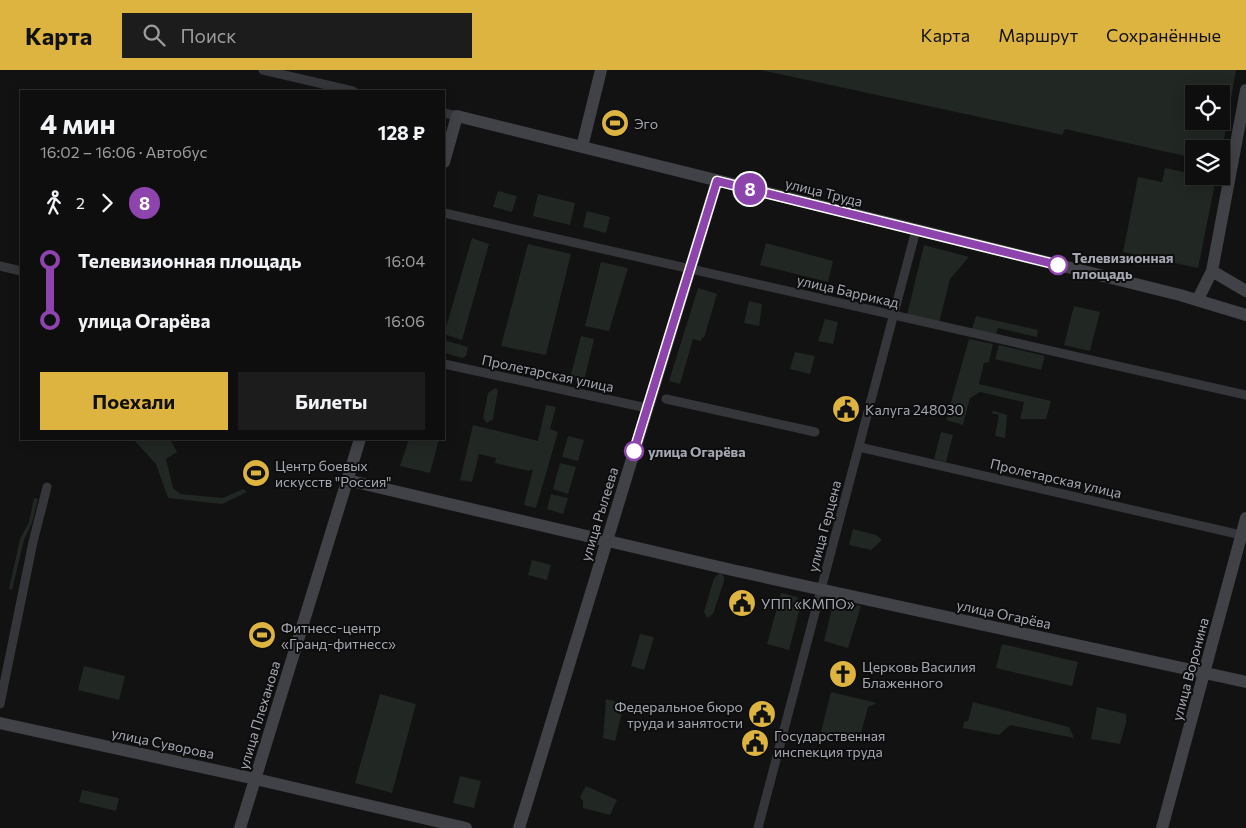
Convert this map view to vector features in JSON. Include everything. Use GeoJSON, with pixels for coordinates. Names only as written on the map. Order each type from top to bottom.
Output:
{"type":"FeatureCollection","features":[{"type":"Feature","properties":{"kind":"street"},"geometry":{"type":"LineString","coordinates":[[263,70],[349,90]]}},
{"type":"Feature","properties":{"kind":"street"},"geometry":{"type":"LineString","coordinates":[[582,147],[601,70]]}},
{"type":"Feature","properties":{"kind":"street"},"geometry":{"type":"LineString","coordinates":[[1246,90],[1212,271],[1198,299],[1246,316]]}},
{"type":"Feature","properties":{"kind":"street","name":"улица Труда"},"geometry":{"type":"LineString","coordinates":[[445,112],[1198,299]]}},
{"type":"Feature","properties":{"kind":"street"},"geometry":{"type":"LineString","coordinates":[[445,158],[457,116]]}},
{"type":"Feature","properties":{"kind":"street","name":"улица Рылеева"},"geometry":{"type":"LineString","coordinates":[[519,828],[717,181]]}},
{"type":"Feature","properties":{"kind":"street","name":"улица Баррикад"},"geometry":{"type":"LineString","coordinates":[[445,213],[1246,395]]}},
{"type":"Feature","properties":{"kind":"street","name":"улица Герцена"},"geometry":{"type":"LineString","coordinates":[[758,828],[916,230]]}},
{"type":"Feature","properties":{"kind":"street"},"geometry":{"type":"LineString","coordinates":[[0,266],[20,271]]}},
{"type":"Feature","properties":{"kind":"street"},"geometry":{"type":"LineString","coordinates":[[1212,271],[1246,292]]}},
{"type":"Feature","properties":{"kind":"street","name":"Пролетарская улица"},"geometry":{"type":"LineString","coordinates":[[445,364],[647,408]]}},
{"type":"Feature","properties":{"kind":"street"},"geometry":{"type":"LineString","coordinates":[[666,399],[815,432]]}},
{"type":"Feature","properties":{"kind":"street","name":"улица Плеханова"},"geometry":{"type":"LineString","coordinates":[[240,828],[360,440]]}},
{"type":"Feature","properties":{"kind":"street","name":"Пролетарская улица"},"geometry":{"type":"LineString","coordinates":[[859,447],[1244,535]]}},
{"type":"Feature","properties":{"kind":"street","name":"улица Огарёва"},"geometry":{"type":"LineString","coordinates":[[347,480],[821,589],[1246,682]]}},
{"type":"Feature","properties":{"kind":"street"},"geometry":{"type":"LineString","coordinates":[[0,704],[33,542],[47,486]]}},
{"type":"Feature","properties":{"kind":"street","name":"улица Воронина"},"geometry":{"type":"LineString","coordinates":[[1162,828],[1204,672],[1244,535],[1246,518]]}},
{"type":"Feature","properties":{"kind":"street","name":"улица Суворова"},"geometry":{"type":"LineString","coordinates":[[0,723],[255,778],[466,828]]}},
{"type":"Feature","properties":{"kind":"shaded area"},"geometry":{"type":"Polygon","coordinates":[[[761,70],[1236,70],[1230,104],[1230,85],[1185,85],[1185,130],[1226,130],[1224,140],[1185,140],[1185,156],[1065,129],[1062,135],[761,70]]]}},
{"type":"Feature","properties":{"kind":"shaded area"},"geometry":{"type":"Polygon","coordinates":[[[1165,168],[1185,172],[1185,185],[1215,185],[1198,268],[1123,252],[1138,177],[1162,182],[1165,168]]]}},
{"type":"Feature","properties":{"kind":"shaded area"},"geometry":{"type":"Polygon","coordinates":[[[498,191],[517,196],[512,212],[493,207],[498,191]]]}},
{"type":"Feature","properties":{"kind":"shaded area"},"geometry":{"type":"Polygon","coordinates":[[[538,194],[575,203],[570,225],[533,216],[538,194]]]}},
{"type":"Feature","properties":{"kind":"shaded area"},"geometry":{"type":"Polygon","coordinates":[[[587,211],[610,217],[606,233],[583,227],[587,211]]]}},
{"type":"Feature","properties":{"kind":"shaded area"},"geometry":{"type":"Polygon","coordinates":[[[472,238],[489,244],[462,340],[445,334],[472,238]]]}},
{"type":"Feature","properties":{"kind":"shaded area"},"geometry":{"type":"Polygon","coordinates":[[[766,243],[833,261],[828,282],[760,265],[766,243]]]}},
{"type":"Feature","properties":{"kind":"shaded area"},"geometry":{"type":"Polygon","coordinates":[[[528,244],[571,254],[546,355],[501,346],[528,244]]]}},
{"type":"Feature","properties":{"kind":"shaded area"},"geometry":{"type":"Polygon","coordinates":[[[924,245],[969,257],[950,279],[939,323],[907,315],[924,245]]]}},
{"type":"Feature","properties":{"kind":"shaded area"},"geometry":{"type":"Polygon","coordinates":[[[601,262],[628,268],[609,331],[585,326],[601,262]]]}},
{"type":"Feature","properties":{"kind":"shaded area"},"geometry":{"type":"Polygon","coordinates":[[[698,288],[717,294],[704,338],[702,337],[701,341],[693,339],[680,384],[669,381],[698,288]]]}},
{"type":"Feature","properties":{"kind":"shaded area"},"geometry":{"type":"Polygon","coordinates":[[[749,301],[762,304],[759,326],[744,323],[749,301]]]}},
{"type":"Feature","properties":{"kind":"shaded area"},"geometry":{"type":"Polygon","coordinates":[[[1074,306],[1100,312],[1090,351],[1064,345],[1074,306]]]}},
{"type":"Feature","properties":{"kind":"shaded area"},"geometry":{"type":"Polygon","coordinates":[[[976,316],[1038,330],[1037,337],[998,328],[996,334],[972,329],[976,316]]]}},
{"type":"Feature","properties":{"kind":"shaded area"},"geometry":{"type":"Polygon","coordinates":[[[825,319],[838,322],[833,344],[818,341],[825,319]]]}},
{"type":"Feature","properties":{"kind":"shaded area"},"geometry":{"type":"Polygon","coordinates":[[[581,336],[594,339],[584,381],[570,378],[581,336]]]}},
{"type":"Feature","properties":{"kind":"shaded area"},"geometry":{"type":"Polygon","coordinates":[[[969,339],[993,344],[989,362],[984,363],[979,384],[1051,401],[1046,419],[1020,419],[1024,402],[980,392],[970,398],[963,425],[946,420],[969,339]]]}},
{"type":"Feature","properties":{"kind":"shaded area"},"geometry":{"type":"Polygon","coordinates":[[[445,340],[468,347],[466,356],[463,358],[445,353],[445,340]]]}},
{"type":"Feature","properties":{"kind":"shaded area"},"geometry":{"type":"Polygon","coordinates":[[[999,345],[1045,356],[1041,370],[995,359],[999,345]]]}},
{"type":"Feature","properties":{"kind":"shaded area"},"geometry":{"type":"Polygon","coordinates":[[[795,352],[815,356],[810,374],[790,369],[795,352]]]}},
{"type":"Feature","properties":{"kind":"shaded area"},"geometry":{"type":"Polygon","coordinates":[[[495,388],[498,390],[493,419],[487,423],[483,418],[488,393],[495,388]]]}},
{"type":"Feature","properties":{"kind":"shaded area"},"geometry":{"type":"Polygon","coordinates":[[[546,405],[556,407],[550,429],[558,432],[536,508],[524,505],[533,469],[529,471],[495,463],[496,458],[479,454],[472,482],[460,480],[473,425],[538,441],[546,405]]]}},
{"type":"Feature","properties":{"kind":"shaded area"},"geometry":{"type":"Polygon","coordinates":[[[994,411],[1007,415],[1005,438],[995,436],[999,415],[991,413],[994,411]]]}},
{"type":"Feature","properties":{"kind":"shaded area"},"geometry":{"type":"Polygon","coordinates":[[[941,432],[953,435],[946,462],[934,459],[941,432]]]}},
{"type":"Feature","properties":{"kind":"shaded area"},"geometry":{"type":"Polygon","coordinates":[[[568,436],[584,440],[578,461],[562,457],[568,436]]]}},
{"type":"Feature","properties":{"kind":"shaded area"},"geometry":{"type":"Polygon","coordinates":[[[134,440],[171,440],[177,452],[166,459],[173,488],[180,494],[223,498],[243,489],[247,492],[222,504],[168,498],[156,464],[134,440]]]}},
{"type":"Feature","properties":{"kind":"shaded area"},"geometry":{"type":"Polygon","coordinates":[[[409,440],[439,440],[430,473],[400,466],[409,440]]]}},
{"type":"Feature","properties":{"kind":"shaded area"},"geometry":{"type":"Polygon","coordinates":[[[560,463],[576,467],[568,494],[553,489],[560,463]]]}},
{"type":"Feature","properties":{"kind":"shaded area"},"geometry":{"type":"Polygon","coordinates":[[[551,494],[568,498],[563,514],[547,509],[551,494]]]}},
{"type":"Feature","properties":{"kind":"shaded area"},"geometry":{"type":"Polygon","coordinates":[[[34,498],[38,499],[32,523],[24,540],[12,590],[9,589],[20,539],[29,522],[34,498]]]}},
{"type":"Feature","properties":{"kind":"shaded area"},"geometry":{"type":"Polygon","coordinates":[[[853,529],[876,535],[882,540],[871,550],[849,545],[853,529]]]}},
{"type":"Feature","properties":{"kind":"shaded area"},"geometry":{"type":"Polygon","coordinates":[[[532,560],[551,565],[547,580],[528,575],[532,560]]]}},
{"type":"Feature","properties":{"kind":"shaded area"},"geometry":{"type":"Polygon","coordinates":[[[720,573],[724,576],[724,581],[713,614],[707,618],[704,612],[714,578],[720,573]]]}},
{"type":"Feature","properties":{"kind":"shaded area"},"geometry":{"type":"Polygon","coordinates":[[[781,593],[798,597],[796,607],[800,608],[789,650],[767,644],[781,593]]]}},
{"type":"Feature","properties":{"kind":"shaded area"},"geometry":{"type":"Polygon","coordinates":[[[834,600],[861,606],[848,648],[824,641],[834,600]]]}},
{"type":"Feature","properties":{"kind":"shaded area"},"geometry":{"type":"Polygon","coordinates":[[[640,634],[654,637],[644,670],[631,666],[640,634]]]}},
{"type":"Feature","properties":{"kind":"shaded area"},"geometry":{"type":"Polygon","coordinates":[[[1002,644],[1078,662],[1072,686],[996,668],[1002,644]]]}},
{"type":"Feature","properties":{"kind":"shaded area"},"geometry":{"type":"Polygon","coordinates":[[[84,666],[125,676],[119,700],[78,690],[84,666]]]}},
{"type":"Feature","properties":{"kind":"shaded area"},"geometry":{"type":"Polygon","coordinates":[[[831,692],[877,703],[868,707],[859,741],[821,732],[831,692]]]}},
{"type":"Feature","properties":{"kind":"shaded area"},"geometry":{"type":"Polygon","coordinates":[[[380,694],[416,704],[392,793],[355,783],[380,694]]]}},
{"type":"Feature","properties":{"kind":"shaded area"},"geometry":{"type":"Polygon","coordinates":[[[606,699],[624,704],[615,741],[603,738],[606,699]]]}},
{"type":"Feature","properties":{"kind":"shaded area"},"geometry":{"type":"Polygon","coordinates":[[[973,702],[1069,727],[1074,738],[1010,725],[999,735],[963,728],[964,722],[968,721],[973,702]]]}},
{"type":"Feature","properties":{"kind":"shaded area"},"geometry":{"type":"Polygon","coordinates":[[[1097,707],[1126,714],[1126,723],[1120,744],[1091,739],[1097,707]]]}},
{"type":"Feature","properties":{"kind":"shaded area"},"geometry":{"type":"Polygon","coordinates":[[[460,776],[481,781],[474,808],[453,803],[460,776]]]}},
{"type":"Feature","properties":{"kind":"shaded area"},"geometry":{"type":"Polygon","coordinates":[[[586,786],[617,800],[610,815],[583,808],[583,801],[580,797],[586,786]]]}},
{"type":"Feature","properties":{"kind":"shaded area"},"geometry":{"type":"Polygon","coordinates":[[[82,790],[119,798],[116,811],[79,802],[82,790]]]}},
{"type":"Feature","properties":{"kind":"bus line","name":"8"},"geometry":{"type":"LineString","coordinates":[[634,451],[717,181],[1058,265]]}},
{"type":"Feature","properties":{"kind":"place","name":"Эго"},"geometry":{"type":"Point","coordinates":[615,123]}},
{"type":"Feature","properties":{"kind":"place","name":"Телевизионная площадь"},"geometry":{"type":"Point","coordinates":[1058,265]}},
{"type":"Feature","properties":{"kind":"place","name":"Калуга 248030"},"geometry":{"type":"Point","coordinates":[846,409]}},
{"type":"Feature","properties":{"kind":"place","name":"улица Огарёва"},"geometry":{"type":"Point","coordinates":[634,451]}},
{"type":"Feature","properties":{"kind":"place","name":"Центр боевых искусств \"Россия\""},"geometry":{"type":"Point","coordinates":[256,473]}},
{"type":"Feature","properties":{"kind":"place","name":"УПП «КМПО»"},"geometry":{"type":"Point","coordinates":[742,603]}},
{"type":"Feature","properties":{"kind":"place","name":"Фитнесс-центр «Гранд-фитнесс»"},"geometry":{"type":"Point","coordinates":[262,635]}},
{"type":"Feature","properties":{"kind":"place","name":"Церковь Василия Блаженного"},"geometry":{"type":"Point","coordinates":[843,674]}},
{"type":"Feature","properties":{"kind":"place","name":"Федеральное бюро труда и занятости"},"geometry":{"type":"Point","coordinates":[762,714]}},
{"type":"Feature","properties":{"kind":"place","name":"Государственная инспекция труда"},"geometry":{"type":"Point","coordinates":[755,743]}}]}
